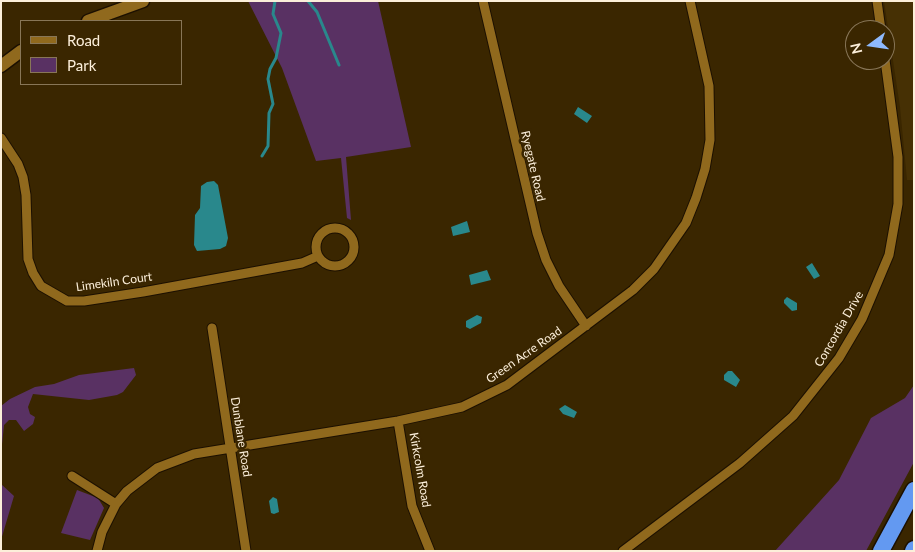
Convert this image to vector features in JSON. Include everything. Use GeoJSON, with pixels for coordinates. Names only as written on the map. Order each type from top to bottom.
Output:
{"type":"FeatureCollection","features":[{"type":"Feature","properties":{"kind":"highway"},"geometry":{"type":"LineString","coordinates":[[881,551],[914,490]]}},
{"type":"Feature","properties":{"kind":"street"},"geometry":{"type":"LineString","coordinates":[[91,20],[143,1]]}},
{"type":"Feature","properties":{"kind":"street","name":"Ryegate Road"},"geometry":{"type":"LineString","coordinates":[[483,1],[536,233],[559,286],[586,326]]}},
{"type":"Feature","properties":{"kind":"street","name":"Green Acre Road"},"geometry":{"type":"LineString","coordinates":[[96,551],[102,532],[116,504],[127,491],[157,468],[194,454],[398,421],[462,407],[486,397],[507,385],[633,290],[654,269],[686,223],[705,169],[711,112],[706,69],[690,1]]}},
{"type":"Feature","properties":{"kind":"street"},"geometry":{"type":"LineString","coordinates":[[876,1],[879,20]]}},
{"type":"Feature","properties":{"kind":"street"},"geometry":{"type":"LineString","coordinates":[[1,66],[20,52]]}},
{"type":"Feature","properties":{"kind":"street","name":"Concordia Drive"},"geometry":{"type":"LineString","coordinates":[[623,551],[740,463],[793,416],[825,379],[862,319],[872,299],[888,255],[898,204],[898,157],[886,70]]}},
{"type":"Feature","properties":{"kind":"street","name":"Limekiln Court"},"geometry":{"type":"LineString","coordinates":[[1,138],[18,164],[23,177],[26,195],[28,259],[33,273],[41,286],[67,301],[84,301],[143,292],[302,264],[318,256]]}},
{"type":"Feature","properties":{"kind":"street"},"geometry":{"type":"LineString","coordinates":[[332,228],[344,229],[353,238],[355,245],[352,258],[341,266],[328,265],[318,256],[317,238],[326,230],[332,228]]}},
{"type":"Feature","properties":{"kind":"street","name":"Dunblane Road"},"geometry":{"type":"LineString","coordinates":[[212,328],[246,551]]}},
{"type":"Feature","properties":{"kind":"street","name":"Kirkcolm Road"},"geometry":{"type":"LineString","coordinates":[[398,421],[412,506],[430,551]]}},
{"type":"Feature","properties":{"kind":"street"},"geometry":{"type":"LineString","coordinates":[[72,476],[116,504]]}},
{"type":"Feature","properties":{"kind":"shaded area"},"geometry":{"type":"Polygon","coordinates":[[[884,1],[914,1],[914,180],[907,180],[894,70],[895,20],[887,20],[884,1]]]}},
{"type":"Feature","properties":{"kind":"green space"},"geometry":{"type":"Polygon","coordinates":[[[248,1],[378,1],[411,147],[346,157],[351,220],[347,218],[341,158],[316,161],[282,68],[248,1]]]}},
{"type":"Feature","properties":{"kind":"green space"},"geometry":{"type":"Polygon","coordinates":[[[134,368],[136,375],[123,392],[117,395],[89,400],[33,394],[28,407],[30,414],[35,417],[33,424],[24,431],[16,420],[9,420],[4,425],[1,454],[1,406],[10,399],[35,387],[54,384],[79,375],[134,368]]]}},
{"type":"Feature","properties":{"kind":"green space"},"geometry":{"type":"Polygon","coordinates":[[[914,385],[914,462],[866,551],[775,551],[839,480],[871,418],[905,398],[914,385]]]}},
{"type":"Feature","properties":{"kind":"green space"},"geometry":{"type":"Polygon","coordinates":[[[1,484],[14,496],[1,540],[1,484]]]}},
{"type":"Feature","properties":{"kind":"green space"},"geometry":{"type":"Polygon","coordinates":[[[77,490],[98,498],[104,508],[90,540],[61,533],[77,490]]]}},
{"type":"Feature","properties":{"kind":"water"},"geometry":{"type":"Polygon","coordinates":[[[578,107],[592,116],[587,123],[574,114],[578,107]]]}},
{"type":"Feature","properties":{"kind":"water"},"geometry":{"type":"Polygon","coordinates":[[[214,181],[218,185],[228,238],[226,246],[220,249],[197,251],[194,245],[195,215],[200,208],[201,186],[207,182],[214,181]]]}},
{"type":"Feature","properties":{"kind":"water"},"geometry":{"type":"Polygon","coordinates":[[[467,221],[470,232],[453,236],[451,227],[467,221]]]}},
{"type":"Feature","properties":{"kind":"water"},"geometry":{"type":"Polygon","coordinates":[[[812,263],[820,276],[814,279],[806,267],[812,263]]]}},
{"type":"Feature","properties":{"kind":"water"},"geometry":{"type":"Polygon","coordinates":[[[487,270],[491,280],[471,285],[469,275],[487,270]]]}},
{"type":"Feature","properties":{"kind":"water"},"geometry":{"type":"Polygon","coordinates":[[[787,297],[797,303],[797,310],[792,311],[784,303],[787,297]]]}},
{"type":"Feature","properties":{"kind":"water"},"geometry":{"type":"Polygon","coordinates":[[[477,315],[482,317],[481,323],[470,329],[466,327],[466,321],[477,315]]]}},
{"type":"Feature","properties":{"kind":"water"},"geometry":{"type":"Polygon","coordinates":[[[728,371],[732,371],[740,380],[736,387],[724,380],[724,375],[728,371]]]}},
{"type":"Feature","properties":{"kind":"water"},"geometry":{"type":"Polygon","coordinates":[[[565,405],[577,412],[574,418],[563,414],[559,409],[565,405]]]}},
{"type":"Feature","properties":{"kind":"water"},"geometry":{"type":"Polygon","coordinates":[[[273,497],[277,499],[279,512],[274,514],[271,513],[269,501],[273,497]]]}},
{"type":"Feature","properties":{"kind":"waterway"},"geometry":{"type":"LineString","coordinates":[[262,156],[268,146],[269,113],[273,104],[268,79],[270,69],[276,58],[281,33],[273,14],[275,1]]}},
{"type":"Feature","properties":{"kind":"waterway"},"geometry":{"type":"LineString","coordinates":[[308,1],[317,12],[339,65]]}}]}
